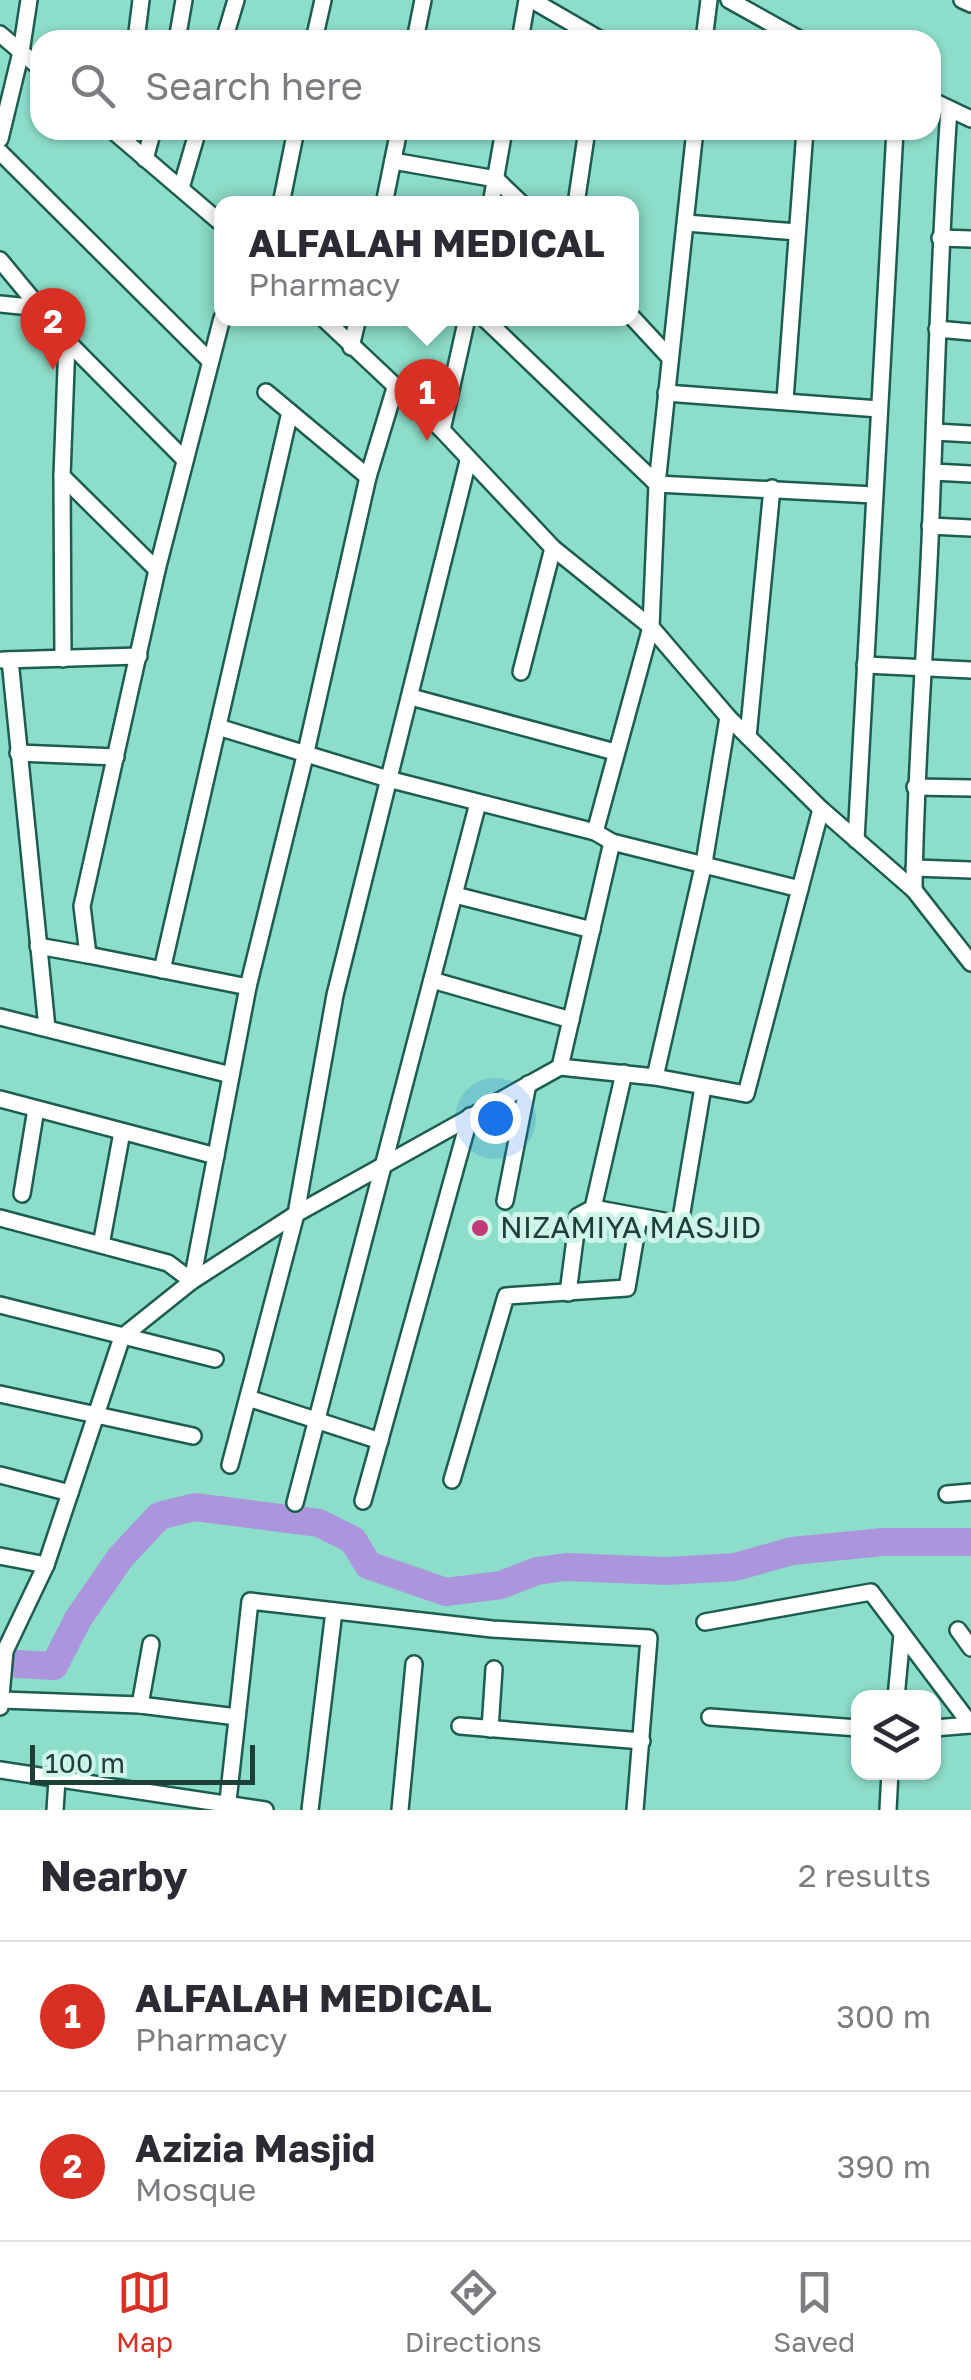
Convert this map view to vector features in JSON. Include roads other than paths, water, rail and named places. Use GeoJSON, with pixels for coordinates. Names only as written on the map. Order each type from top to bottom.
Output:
{"type":"FeatureCollection","features":[{"type":"Feature","properties":{"kind":"street"},"geometry":{"type":"LineString","coordinates":[[0,139],[6,85],[21,52],[29,0]]}},
{"type":"Feature","properties":{"kind":"street"},"geometry":{"type":"LineString","coordinates":[[137,30],[141,0]]}},
{"type":"Feature","properties":{"kind":"street"},"geometry":{"type":"LineString","coordinates":[[178,30],[184,0]]}},
{"type":"Feature","properties":{"kind":"street"},"geometry":{"type":"LineString","coordinates":[[227,30],[236,0]]}},
{"type":"Feature","properties":{"kind":"street"},"geometry":{"type":"LineString","coordinates":[[316,30],[322,0]]}},
{"type":"Feature","properties":{"kind":"street"},"geometry":{"type":"LineString","coordinates":[[417,30],[422,0]]}},
{"type":"Feature","properties":{"kind":"street"},"geometry":{"type":"LineString","coordinates":[[522,30],[530,0],[582,30]]}},
{"type":"Feature","properties":{"kind":"street"},"geometry":{"type":"LineString","coordinates":[[705,30],[709,0]]}},
{"type":"Feature","properties":{"kind":"street"},"geometry":{"type":"LineString","coordinates":[[729,0],[782,30]]}},
{"type":"Feature","properties":{"kind":"street"},"geometry":{"type":"LineString","coordinates":[[962,0],[971,4]]}},
{"type":"Feature","properties":{"kind":"street"},"geometry":{"type":"LineString","coordinates":[[0,34],[30,60]]}},
{"type":"Feature","properties":{"kind":"street"},"geometry":{"type":"LineString","coordinates":[[941,105],[971,120]]}},
{"type":"Feature","properties":{"kind":"street"},"geometry":{"type":"LineString","coordinates":[[914,890],[940,238],[949,109]]}},
{"type":"Feature","properties":{"kind":"street"},"geometry":{"type":"LineString","coordinates":[[126,140],[214,217]]}},
{"type":"Feature","properties":{"kind":"street"},"geometry":{"type":"LineString","coordinates":[[145,159],[150,140]]}},
{"type":"Feature","properties":{"kind":"street"},"geometry":{"type":"LineString","coordinates":[[182,188],[195,140]]}},
{"type":"Feature","properties":{"kind":"street"},"geometry":{"type":"LineString","coordinates":[[283,196],[294,140]]}},
{"type":"Feature","properties":{"kind":"street"},"geometry":{"type":"LineString","coordinates":[[386,196],[397,140]]}},
{"type":"Feature","properties":{"kind":"street"},"geometry":{"type":"LineString","coordinates":[[492,196],[502,140]]}},
{"type":"Feature","properties":{"kind":"street"},"geometry":{"type":"LineString","coordinates":[[577,196],[586,140]]}},
{"type":"Feature","properties":{"kind":"street"},"geometry":{"type":"LineString","coordinates":[[595,832],[651,627],[666,393],[694,140]]}},
{"type":"Feature","properties":{"kind":"street"},"geometry":{"type":"LineString","coordinates":[[785,400],[804,140]]}},
{"type":"Feature","properties":{"kind":"street"},"geometry":{"type":"LineString","coordinates":[[856,840],[894,140]]}},
{"type":"Feature","properties":{"kind":"street"},"geometry":{"type":"LineString","coordinates":[[0,152],[209,360]]}},
{"type":"Feature","properties":{"kind":"street"},"geometry":{"type":"LineString","coordinates":[[394,160],[496,179],[514,196]]}},
{"type":"Feature","properties":{"kind":"street"},"geometry":{"type":"LineString","coordinates":[[686,223],[797,232]]}},
{"type":"Feature","properties":{"kind":"street"},"geometry":{"type":"LineString","coordinates":[[940,238],[971,240]]}},
{"type":"Feature","properties":{"kind":"street"},"geometry":{"type":"LineString","coordinates":[[0,260],[67,342],[185,460]]}},
{"type":"Feature","properties":{"kind":"street"},"geometry":{"type":"LineString","coordinates":[[0,304],[40,308]]}},
{"type":"Feature","properties":{"kind":"street"},"geometry":{"type":"LineString","coordinates":[[639,325],[670,358]]}},
{"type":"Feature","properties":{"kind":"street"},"geometry":{"type":"LineString","coordinates":[[88,955],[82,906],[157,570],[220,326]]}},
{"type":"Feature","properties":{"kind":"street"},"geometry":{"type":"LineString","coordinates":[[331,326],[442,430],[553,548],[651,627],[728,717],[821,809],[914,890],[971,963]]}},
{"type":"Feature","properties":{"kind":"street"},"geometry":{"type":"LineString","coordinates":[[351,346],[356,326]]}},
{"type":"Feature","properties":{"kind":"street"},"geometry":{"type":"LineString","coordinates":[[442,430],[465,326]]}},
{"type":"Feature","properties":{"kind":"street"},"geometry":{"type":"LineString","coordinates":[[492,326],[658,484],[874,496]]}},
{"type":"Feature","properties":{"kind":"street"},"geometry":{"type":"LineString","coordinates":[[937,329],[971,332]]}},
{"type":"Feature","properties":{"kind":"street"},"geometry":{"type":"LineString","coordinates":[[63,659],[62,476],[67,342]]}},
{"type":"Feature","properties":{"kind":"street"},"geometry":{"type":"LineString","coordinates":[[192,1281],[248,987],[368,477],[394,388]]}},
{"type":"Feature","properties":{"kind":"street"},"geometry":{"type":"LineString","coordinates":[[266,392],[368,477]]}},
{"type":"Feature","properties":{"kind":"street"},"geometry":{"type":"LineString","coordinates":[[666,393],[879,408]]}},
{"type":"Feature","properties":{"kind":"street"},"geometry":{"type":"LineString","coordinates":[[162,970],[290,412]]}},
{"type":"Feature","properties":{"kind":"street"},"geometry":{"type":"LineString","coordinates":[[934,432],[971,434]]}},
{"type":"Feature","properties":{"kind":"street"},"geometry":{"type":"LineString","coordinates":[[230,1465],[296,1214],[335,995],[468,461]]}},
{"type":"Feature","properties":{"kind":"street"},"geometry":{"type":"LineString","coordinates":[[933,472],[971,474]]}},
{"type":"Feature","properties":{"kind":"street"},"geometry":{"type":"LineString","coordinates":[[62,476],[157,570]]}},
{"type":"Feature","properties":{"kind":"street"},"geometry":{"type":"LineString","coordinates":[[748,737],[772,488]]}},
{"type":"Feature","properties":{"kind":"street"},"geometry":{"type":"LineString","coordinates":[[930,526],[971,528]]}},
{"type":"Feature","properties":{"kind":"street"},"geometry":{"type":"LineString","coordinates":[[521,672],[553,548]]}},
{"type":"Feature","properties":{"kind":"street"},"geometry":{"type":"LineString","coordinates":[[47,1028],[5,660],[139,656]]}},
{"type":"Feature","properties":{"kind":"street"},"geometry":{"type":"LineString","coordinates":[[865,665],[971,670]]}},
{"type":"Feature","properties":{"kind":"street"},"geometry":{"type":"LineString","coordinates":[[411,697],[615,752]]}},
{"type":"Feature","properties":{"kind":"street"},"geometry":{"type":"LineString","coordinates":[[655,1077],[704,863],[728,717]]}},
{"type":"Feature","properties":{"kind":"street"},"geometry":{"type":"LineString","coordinates":[[218,727],[388,780],[800,889]]}},
{"type":"Feature","properties":{"kind":"street"},"geometry":{"type":"LineString","coordinates":[[18,753],[116,757]]}},
{"type":"Feature","properties":{"kind":"street"},"geometry":{"type":"LineString","coordinates":[[916,787],[971,788]]}},
{"type":"Feature","properties":{"kind":"street"},"geometry":{"type":"LineString","coordinates":[[295,1502],[478,802]]}},
{"type":"Feature","properties":{"kind":"street"},"geometry":{"type":"LineString","coordinates":[[236,1717],[140,1704],[1,1698],[4,1651],[46,1564],[122,1337],[192,1281],[296,1214],[560,1067],[655,1077],[746,1094],[821,809]]}},
{"type":"Feature","properties":{"kind":"street"},"geometry":{"type":"LineString","coordinates":[[560,1067],[612,842]]}},
{"type":"Feature","properties":{"kind":"street"},"geometry":{"type":"LineString","coordinates":[[914,868],[971,870]]}},
{"type":"Feature","properties":{"kind":"street"},"geometry":{"type":"LineString","coordinates":[[455,895],[592,930]]}},
{"type":"Feature","properties":{"kind":"street"},"geometry":{"type":"LineString","coordinates":[[38,946],[248,987]]}},
{"type":"Feature","properties":{"kind":"street"},"geometry":{"type":"LineString","coordinates":[[432,980],[571,1020]]}},
{"type":"Feature","properties":{"kind":"street"},"geometry":{"type":"LineString","coordinates":[[0,1017],[231,1075]]}},
{"type":"Feature","properties":{"kind":"street"},"geometry":{"type":"LineString","coordinates":[[593,1208],[624,1073]]}},
{"type":"Feature","properties":{"kind":"street"},"geometry":{"type":"LineString","coordinates":[[505,1202],[528,1084]]}},
{"type":"Feature","properties":{"kind":"street"},"geometry":{"type":"LineString","coordinates":[[568,1294],[578,1216],[593,1208],[680,1224],[704,1087]]}},
{"type":"Feature","properties":{"kind":"street"},"geometry":{"type":"LineString","coordinates":[[0,1099],[216,1156]]}},
{"type":"Feature","properties":{"kind":"street"},"geometry":{"type":"LineString","coordinates":[[22,1194],[36,1109]]}},
{"type":"Feature","properties":{"kind":"street"},"geometry":{"type":"LineString","coordinates":[[363,1501],[470,1116]]}},
{"type":"Feature","properties":{"kind":"street"},"geometry":{"type":"LineString","coordinates":[[102,1245],[122,1132]]}},
{"type":"Feature","properties":{"kind":"street"},"geometry":{"type":"LineString","coordinates":[[452,1480],[506,1296],[627,1288],[638,1216]]}},
{"type":"Feature","properties":{"kind":"street"},"geometry":{"type":"LineString","coordinates":[[0,1218],[168,1263],[192,1281]]}},
{"type":"Feature","properties":{"kind":"street"},"geometry":{"type":"LineString","coordinates":[[0,1305],[215,1359]]}},
{"type":"Feature","properties":{"kind":"street"},"geometry":{"type":"LineString","coordinates":[[0,1394],[193,1436]]}},
{"type":"Feature","properties":{"kind":"street"},"geometry":{"type":"LineString","coordinates":[[248,1398],[380,1441]]}},
{"type":"Feature","properties":{"kind":"street"},"geometry":{"type":"LineString","coordinates":[[0,1475],[70,1493]]}},
{"type":"Feature","properties":{"kind":"street"},"geometry":{"type":"LineString","coordinates":[[947,1494],[971,1492]]}},
{"type":"Feature","properties":{"kind":"street"},"geometry":{"type":"LineString","coordinates":[[0,1556],[46,1564]]}},
{"type":"Feature","properties":{"kind":"street"},"geometry":{"type":"LineString","coordinates":[[704,1622],[872,1592],[971,1725]]}},
{"type":"Feature","properties":{"kind":"street"},"geometry":{"type":"LineString","coordinates":[[227,1808],[250,1601],[492,1628],[649,1638],[635,1810]]}},
{"type":"Feature","properties":{"kind":"street"},"geometry":{"type":"LineString","coordinates":[[310,1810],[334,1610]]}},
{"type":"Feature","properties":{"kind":"street"},"geometry":{"type":"LineString","coordinates":[[958,1630],[971,1648]]}},
{"type":"Feature","properties":{"kind":"street"},"geometry":{"type":"LineString","coordinates":[[897,1690],[902,1634]]}},
{"type":"Feature","properties":{"kind":"street"},"geometry":{"type":"LineString","coordinates":[[140,1704],[151,1644]]}},
{"type":"Feature","properties":{"kind":"street"},"geometry":{"type":"LineString","coordinates":[[400,1810],[414,1664]]}},
{"type":"Feature","properties":{"kind":"street"},"geometry":{"type":"LineString","coordinates":[[490,1729],[494,1669]]}},
{"type":"Feature","properties":{"kind":"street"},"geometry":{"type":"LineString","coordinates":[[710,1717],[851,1727]]}},
{"type":"Feature","properties":{"kind":"street"},"geometry":{"type":"LineString","coordinates":[[941,1727],[971,1725]]}},
{"type":"Feature","properties":{"kind":"street"},"geometry":{"type":"LineString","coordinates":[[460,1726],[642,1741]]}},
{"type":"Feature","properties":{"kind":"street"},"geometry":{"type":"LineString","coordinates":[[0,1770],[227,1808],[265,1810]]}},
{"type":"Feature","properties":{"kind":"street"},"geometry":{"type":"LineString","coordinates":[[55,1810],[57,1780]]}},
{"type":"Feature","properties":{"kind":"street"},"geometry":{"type":"LineString","coordinates":[[888,1810],[890,1780]]}},
{"type":"Feature","properties":{"kind":"street"},"geometry":{"type":"LineString","coordinates":[[141,1810],[143,1792]]}},
{"type":"Feature","properties":{"kind":"waterway"},"geometry":{"type":"LineString","coordinates":[[0,1663],[54,1666],[78,1619],[120,1558],[159,1516],[195,1507],[319,1523],[353,1540],[368,1565],[446,1592],[501,1585],[537,1571],[566,1567],[667,1571],[735,1567],[792,1551],[883,1542],[971,1542]]}},
{"type":"Feature","properties":{"kind":"place","name":"Azizia Masjid"},"geometry":{"type":"Point","coordinates":[53,370]}},
{"type":"Feature","properties":{"kind":"place","name":"ALFALAH MEDICAL"},"geometry":{"type":"Point","coordinates":[427,441]}},
{"type":"Feature","properties":{"kind":"place","name":"NIZAMIYA MASJID"},"geometry":{"type":"Point","coordinates":[480,1228]}}]}
